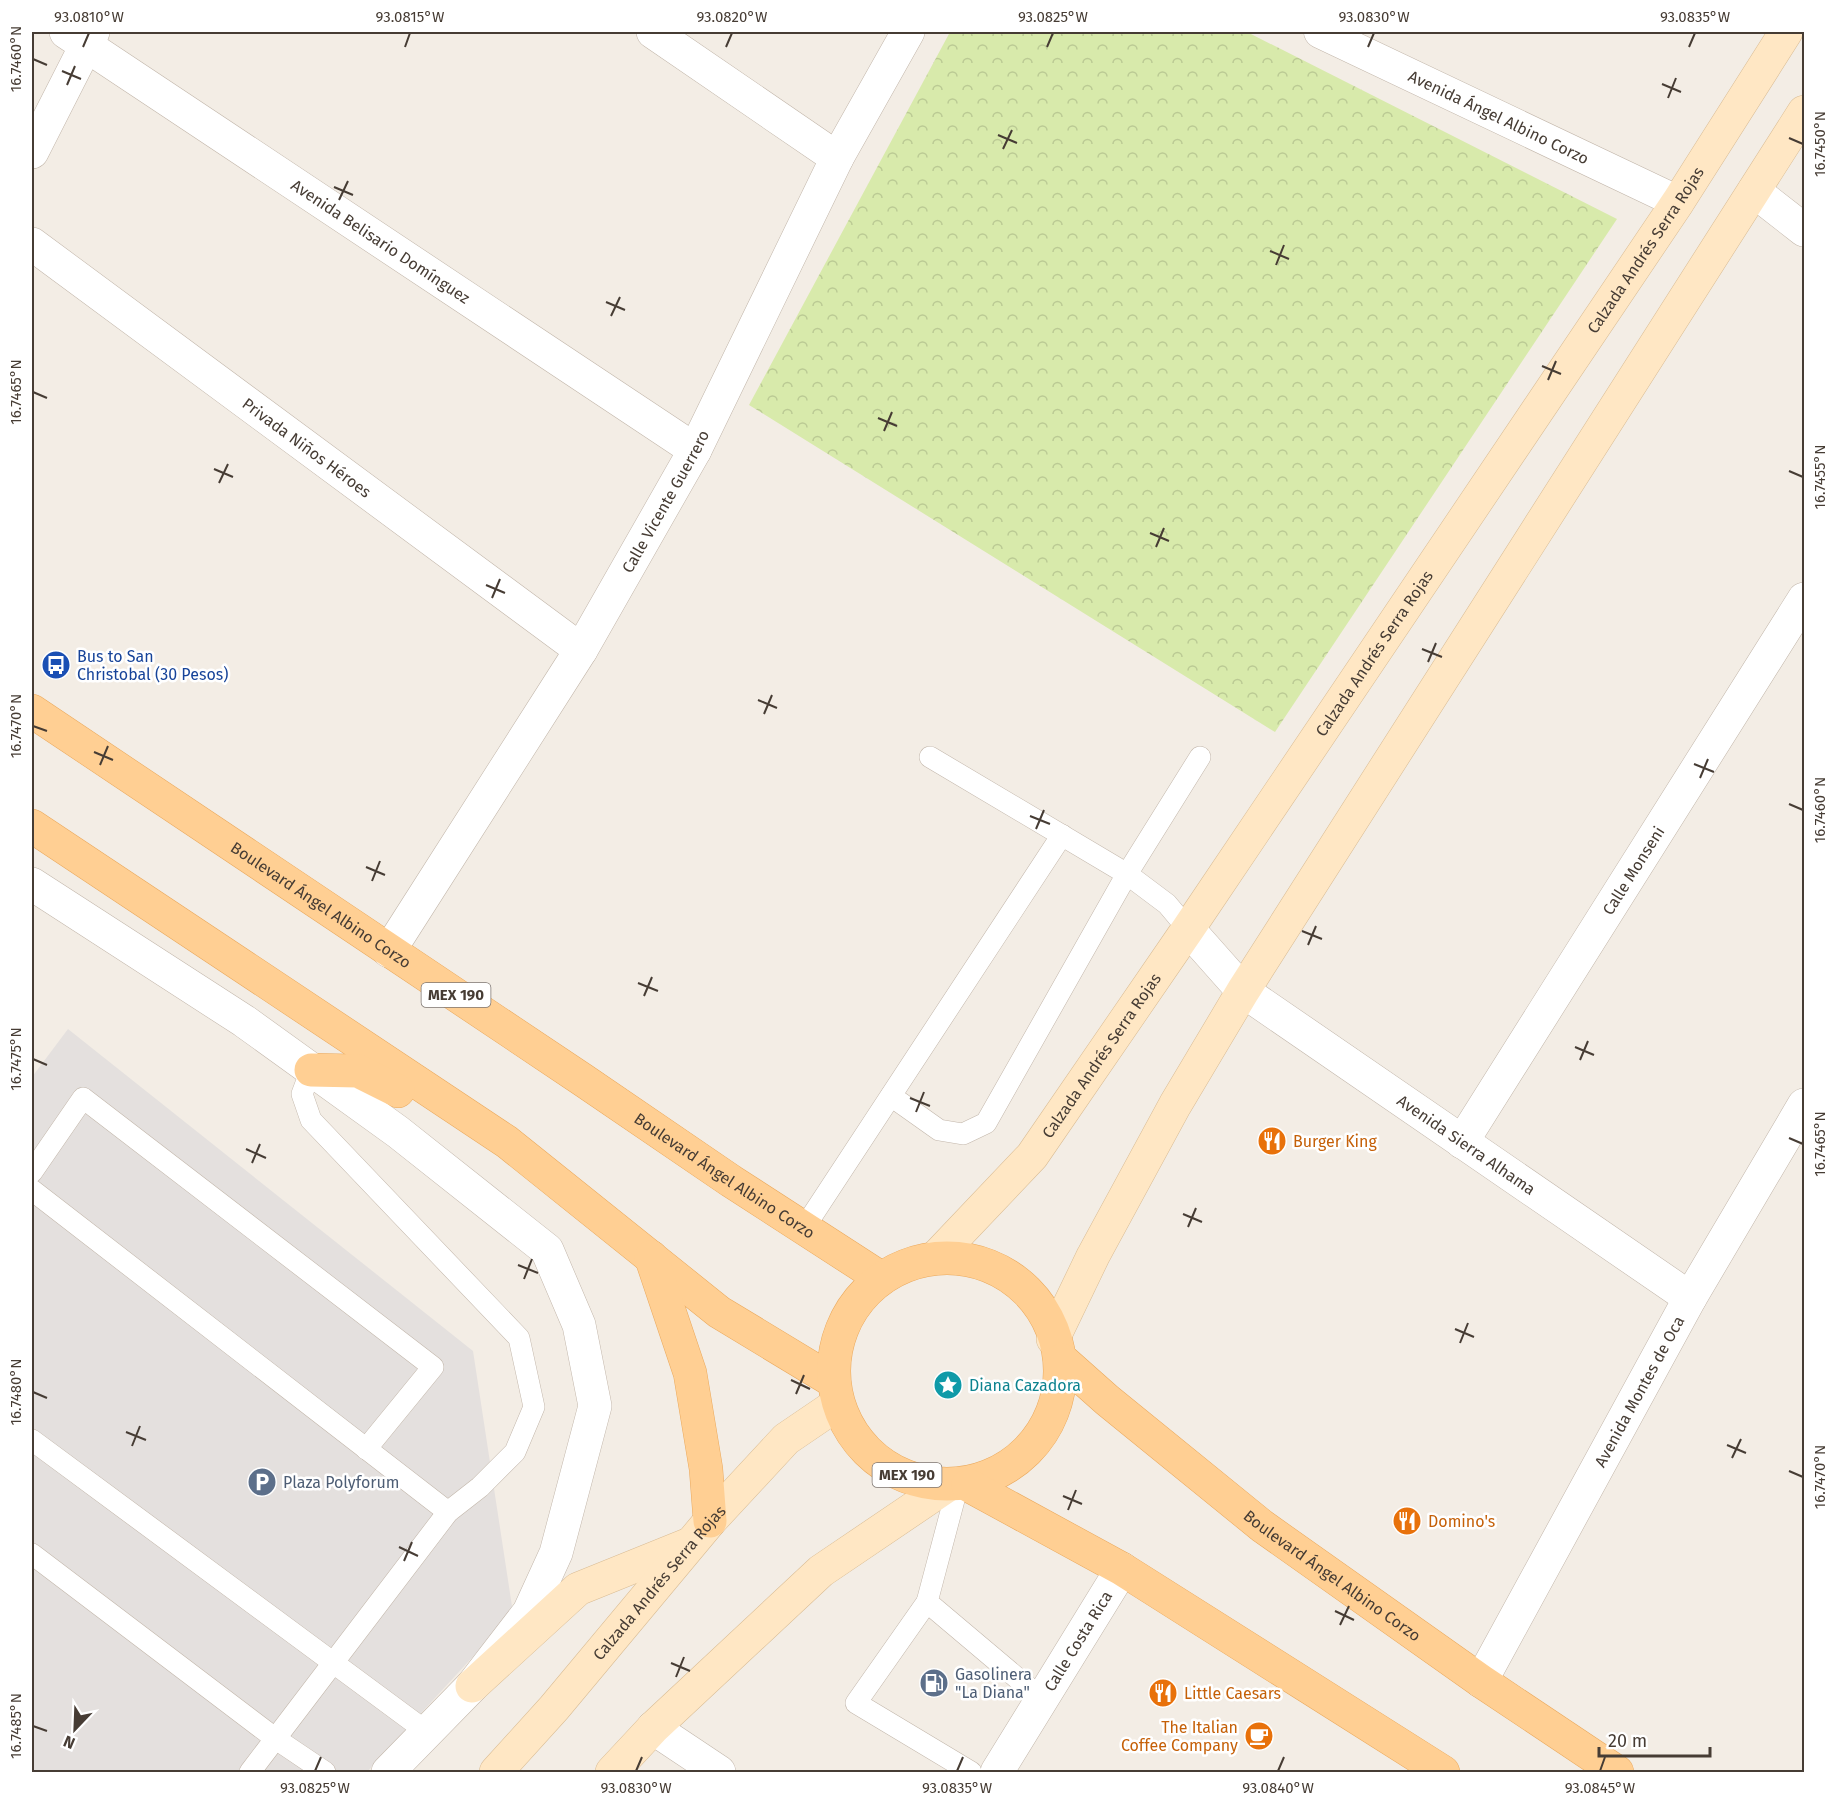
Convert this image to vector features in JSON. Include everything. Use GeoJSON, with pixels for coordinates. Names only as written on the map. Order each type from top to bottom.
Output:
{"type":"FeatureCollection","features":[{"type":"Feature","properties":{"kind":"main road","name":"Calzada Andrés Serra Rojas"},"geometry":{"type":"LineString","coordinates":[[937,1256],[1032,1156],[1188,929],[1678,202],[1786,32]]}},
{"type":"Feature","properties":{"kind":"main road"},"geometry":{"type":"LineString","coordinates":[[1058,1350],[1094,1256],[1175,1105],[1243,991],[1804,112]]}},
{"type":"Feature","properties":{"kind":"main road","name":"Boulevard Ángel Albino Corzo"},"geometry":{"type":"LineString","coordinates":[[32,711],[730,1181],[881,1278]]}},
{"type":"Feature","properties":{"kind":"main road","name":"MEX 190"},"geometry":{"type":"LineString","coordinates":[[32,826],[507,1142],[719,1312],[835,1393],[843,1419],[868,1454],[903,1474],[958,1485],[1122,1569],[1443,1773]]}},
{"type":"Feature","properties":{"kind":"main road"},"geometry":{"type":"LineString","coordinates":[[311,1070],[358,1071],[435,1111],[471,1118]]}},
{"type":"Feature","properties":{"kind":"main road"},"geometry":{"type":"LineString","coordinates":[[612,1773],[653,1728],[821,1571],[958,1485],[988,1478],[1025,1456],[1051,1421],[1062,1380],[1058,1350],[1031,1293],[988,1264],[937,1256],[889,1271],[857,1300],[837,1337],[835,1393]]}},
{"type":"Feature","properties":{"kind":"main road"},"geometry":{"type":"LineString","coordinates":[[472,1686],[578,1589],[700,1532],[706,1469],[690,1373],[651,1257]]}},
{"type":"Feature","properties":{"kind":"main road","name":"Boulevard Ángel Albino Corzo"},"geometry":{"type":"LineString","coordinates":[[1058,1350],[1107,1400],[1262,1526],[1481,1681],[1617,1773]]}},
{"type":"Feature","properties":{"kind":"main road","name":"Calzada Andrés Serra Rojas"},"geometry":{"type":"LineString","coordinates":[[496,1773],[554,1708],[700,1532],[786,1439],[835,1393]]}},
{"type":"Feature","properties":{"kind":"street"},"geometry":{"type":"LineString","coordinates":[[653,32],[837,158]]}},
{"type":"Feature","properties":{"kind":"street","name":"Calle Vicente Guerrero"},"geometry":{"type":"LineString","coordinates":[[390,951],[581,650],[695,450],[837,158],[908,32]]}},
{"type":"Feature","properties":{"kind":"street","name":"Avenida Ángel Albino Corzo"},"geometry":{"type":"LineString","coordinates":[[1320,32],[1678,202]]}},
{"type":"Feature","properties":{"kind":"street"},"geometry":{"type":"LineString","coordinates":[[32,152],[82,36]]}},
{"type":"Feature","properties":{"kind":"street","name":"Avenida Belisario Domínguez"},"geometry":{"type":"LineString","coordinates":[[82,36],[695,450]]}},
{"type":"Feature","properties":{"kind":"street"},"geometry":{"type":"LineString","coordinates":[[1754,191],[1804,230]]}},
{"type":"Feature","properties":{"kind":"street","name":"Privada Niños Héroes"},"geometry":{"type":"LineString","coordinates":[[32,244],[581,650]]}},
{"type":"Feature","properties":{"kind":"street","name":"Calle Monseni"},"geometry":{"type":"LineString","coordinates":[[1462,1142],[1804,599]]}},
{"type":"Feature","properties":{"kind":"street"},"geometry":{"type":"LineString","coordinates":[[32,884],[243,1021],[398,1132],[547,1250],[579,1325],[595,1406],[556,1553],[529,1612],[472,1686],[388,1773]]}},
{"type":"Feature","properties":{"kind":"street","name":"Avenida Sierra Alhama"},"geometry":{"type":"LineString","coordinates":[[1188,929],[1243,991],[1690,1298]]}},
{"type":"Feature","properties":{"kind":"street","name":"Avenida Montes de Oca"},"geometry":{"type":"LineString","coordinates":[[1481,1681],[1690,1298],[1804,1105]]}},
{"type":"Feature","properties":{"kind":"street","name":"Calle Costa Rica"},"geometry":{"type":"LineString","coordinates":[[997,1773],[1122,1569]]}},
{"type":"Feature","properties":{"kind":"street"},"geometry":{"type":"LineString","coordinates":[[653,1728],[719,1773]]}},
{"type":"Feature","properties":{"kind":"lane"},"geometry":{"type":"LineString","coordinates":[[930,757],[1127,874],[1167,904],[1188,929]]}},
{"type":"Feature","properties":{"kind":"lane"},"geometry":{"type":"LineString","coordinates":[[891,1096],[939,1130],[963,1134],[986,1123],[1127,874],[1200,757]]}},
{"type":"Feature","properties":{"kind":"lane"},"geometry":{"type":"LineString","coordinates":[[804,1228],[1062,835]]}},
{"type":"Feature","properties":{"kind":"lane"},"geometry":{"type":"LineString","coordinates":[[250,1773],[448,1512],[480,1487],[515,1452],[534,1407],[519,1338],[311,1120],[302,1094],[311,1070]]}},
{"type":"Feature","properties":{"kind":"lane"},"geometry":{"type":"LineString","coordinates":[[32,1172],[83,1098],[433,1367],[366,1449]]}},
{"type":"Feature","properties":{"kind":"lane"},"geometry":{"type":"LineString","coordinates":[[32,1190],[448,1512]]}},
{"type":"Feature","properties":{"kind":"lane"},"geometry":{"type":"LineString","coordinates":[[32,1440],[427,1732]]}},
{"type":"Feature","properties":{"kind":"lane"},"geometry":{"type":"LineString","coordinates":[[958,1485],[927,1602],[856,1703],[971,1773]]}},
{"type":"Feature","properties":{"kind":"lane"},"geometry":{"type":"LineString","coordinates":[[32,1554],[276,1739],[325,1773]]}},
{"type":"Feature","properties":{"kind":"lane"},"geometry":{"type":"LineString","coordinates":[[927,1602],[1042,1699]]}},
{"type":"Feature","properties":{"kind":"green space"},"geometry":{"type":"Polygon","coordinates":[[[950,32],[1247,32],[1617,219],[1275,732],[749,405],[950,32]]]}},
{"type":"Feature","properties":{"kind":"shaded area","name":"Plaza Polyforum"},"geometry":{"type":"Polygon","coordinates":[[[68,1029],[473,1351],[513,1613],[367,1772],[32,1772],[32,1077],[68,1029]]]}},
{"type":"Feature","properties":{"kind":"place","name":"Bus to San Christobal (30 Pesos)"},"geometry":{"type":"Point","coordinates":[56,665]}},
{"type":"Feature","properties":{"kind":"place","name":"Burger King"},"geometry":{"type":"Point","coordinates":[1272,1141]}},
{"type":"Feature","properties":{"kind":"place","name":"Diana Cazadora"},"geometry":{"type":"Point","coordinates":[948,1385]}},
{"type":"Feature","properties":{"kind":"place","name":"Plaza Polyforum"},"geometry":{"type":"Point","coordinates":[262,1482]}},
{"type":"Feature","properties":{"kind":"place","name":"Domino's"},"geometry":{"type":"Point","coordinates":[1407,1521]}},
{"type":"Feature","properties":{"kind":"place","name":"Gasolinera \"La Diana\""},"geometry":{"type":"Point","coordinates":[934,1683]}},
{"type":"Feature","properties":{"kind":"place","name":"Little Caesars"},"geometry":{"type":"Point","coordinates":[1163,1693]}},
{"type":"Feature","properties":{"kind":"place","name":"The Italian Coffee Company"},"geometry":{"type":"Point","coordinates":[1259,1736]}}]}
